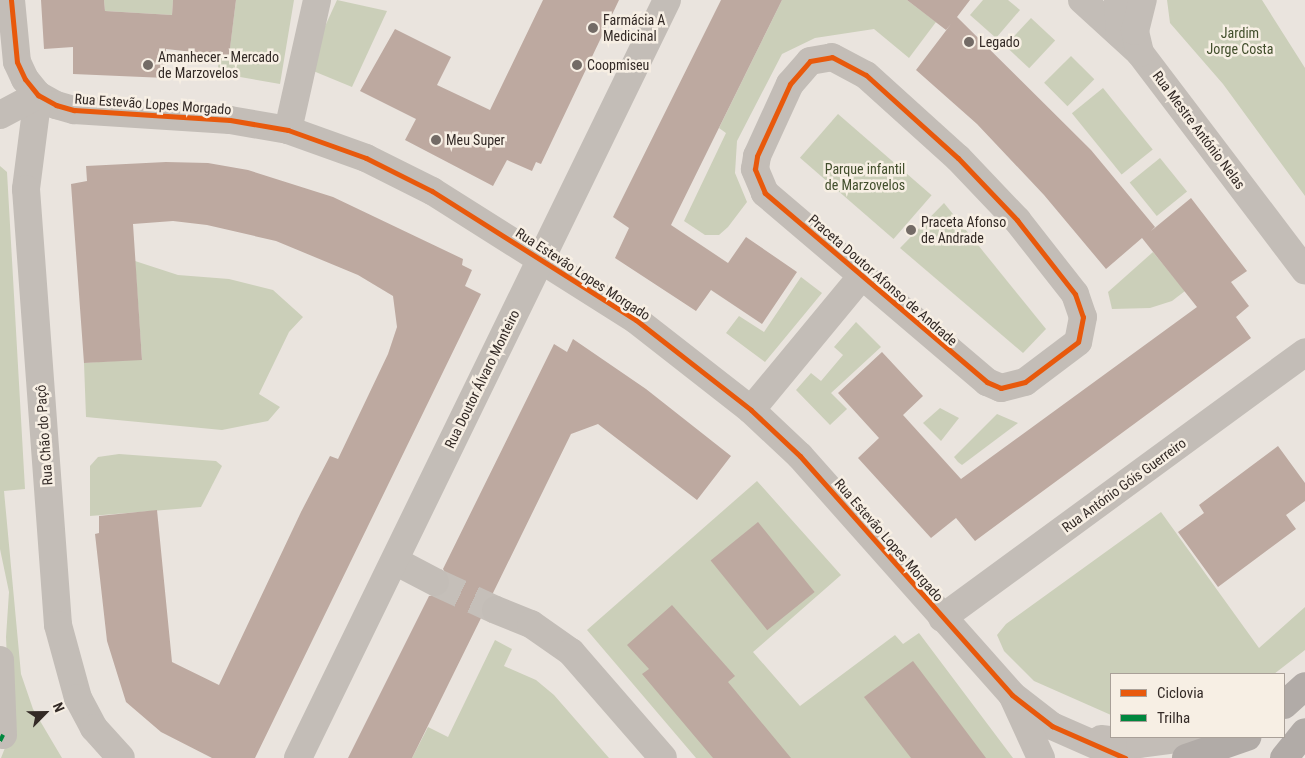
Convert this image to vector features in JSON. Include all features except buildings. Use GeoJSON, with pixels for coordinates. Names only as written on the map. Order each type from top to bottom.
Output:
{"type":"FeatureCollection","features":[{"type":"Feature","properties":{"kind":"main road"},"geometry":{"type":"LineString","coordinates":[[1285,704],[1305,686]]}},
{"type":"Feature","properties":{"kind":"main road"},"geometry":{"type":"LineString","coordinates":[[1284,758],[1305,732]]}},
{"type":"Feature","properties":{"kind":"main road"},"geometry":{"type":"LineString","coordinates":[[1186,758],[1244,738]]}},
{"type":"Feature","properties":{"kind":"street"},"geometry":{"type":"LineString","coordinates":[[0,115],[38,95],[25,80],[17,62],[11,0]]}},
{"type":"Feature","properties":{"kind":"street"},"geometry":{"type":"LineString","coordinates":[[288,130],[317,0]]}},
{"type":"Feature","properties":{"kind":"street","name":"Rua Doutor Álvaro Monteiro"},"geometry":{"type":"LineString","coordinates":[[298,758],[668,0]]}},
{"type":"Feature","properties":{"kind":"street","name":"Rua Mestre António Nelas"},"geometry":{"type":"LineString","coordinates":[[1082,0],[1140,53],[1305,270]]}},
{"type":"Feature","properties":{"kind":"street"},"geometry":{"type":"LineString","coordinates":[[1118,0],[1120,34]]}},
{"type":"Feature","properties":{"kind":"street"},"geometry":{"type":"LineString","coordinates":[[1140,53],[1135,31],[1143,0]]}},
{"type":"Feature","properties":{"kind":"street","name":"Praceta Doutor Afonso de Andrade"},"geometry":{"type":"LineString","coordinates":[[821,58],[842,60],[866,75],[958,158],[1017,220],[1075,294],[1083,317],[1078,342],[1062,356],[1019,386],[1001,388],[987,382],[862,276],[765,193],[755,169],[757,156],[790,84],[801,67],[821,58]]}},
{"type":"Feature","properties":{"kind":"street","name":"Rua Estevão Lopes Morgado"},"geometry":{"type":"LineString","coordinates":[[38,95],[74,110],[173,114],[288,130],[366,158],[424,187],[636,320],[751,410],[821,479],[1012,695],[1052,726],[1125,758]]}},
{"type":"Feature","properties":{"kind":"street","name":"Rua Chão do Paçô"},"geometry":{"type":"LineString","coordinates":[[38,95],[26,189],[58,625],[78,698],[94,728],[121,758]]}},
{"type":"Feature","properties":{"kind":"street","name":"Praceta Doutor Afonso de Andrade"},"geometry":{"type":"LineString","coordinates":[[751,410],[862,276]]}},
{"type":"Feature","properties":{"kind":"street","name":"Rua António Góis Guerreiro"},"geometry":{"type":"LineString","coordinates":[[942,618],[1305,352]]}},
{"type":"Feature","properties":{"kind":"street"},"geometry":{"type":"LineString","coordinates":[[395,561],[436,582]]}},
{"type":"Feature","properties":{"kind":"street"},"geometry":{"type":"LineString","coordinates":[[496,610],[531,624],[570,652],[663,758]]}},
{"type":"Feature","properties":{"kind":"street"},"geometry":{"type":"LineString","coordinates":[[0,660],[3,736]]}},
{"type":"Feature","properties":{"kind":"street","name":"Rua Estevão Lopes Morgado"},"geometry":{"type":"LineString","coordinates":[[1012,695],[1040,758]]}},
{"type":"Feature","properties":{"kind":"street"},"geometry":{"type":"LineString","coordinates":[[1075,736],[1140,744],[1185,738]]}},
{"type":"Feature","properties":{"kind":"green space"},"geometry":{"type":"Polygon","coordinates":[[[104,0],[173,0],[172,15],[105,11],[104,0]]]}},
{"type":"Feature","properties":{"kind":"green space"},"geometry":{"type":"Polygon","coordinates":[[[236,0],[294,0],[280,84],[217,73],[220,55],[229,55],[236,0]]]}},
{"type":"Feature","properties":{"kind":"green space"},"geometry":{"type":"Polygon","coordinates":[[[337,0],[387,11],[352,87],[306,68],[337,0]]]}},
{"type":"Feature","properties":{"kind":"green space"},"geometry":{"type":"Polygon","coordinates":[[[782,0],[907,0],[936,22],[909,58],[874,29],[815,38],[782,54],[737,141],[735,173],[747,202],[728,227],[719,235],[705,235],[684,221],[726,133],[719,128],[782,0]]]}},
{"type":"Feature","properties":{"kind":"green space"},"geometry":{"type":"Polygon","coordinates":[[[983,0],[1008,0],[1020,10],[996,38],[970,15],[983,0]]]}},
{"type":"Feature","properties":{"kind":"green space","name":"Jardim Jorge Costa"},"geometry":{"type":"Polygon","coordinates":[[[1167,0],[1262,0],[1305,68],[1305,196],[1223,84],[1170,23],[1167,0]]]}},
{"type":"Feature","properties":{"kind":"green space"},"geometry":{"type":"Polygon","coordinates":[[[1031,18],[1055,41],[1029,68],[1005,46],[1031,18]]]}},
{"type":"Feature","properties":{"kind":"green space"},"geometry":{"type":"Polygon","coordinates":[[[1071,56],[1094,79],[1067,106],[1044,83],[1071,56]]]}},
{"type":"Feature","properties":{"kind":"green space"},"geometry":{"type":"Polygon","coordinates":[[[1103,88],[1153,149],[1122,175],[1072,113],[1103,88]]]}},
{"type":"Feature","properties":{"kind":"green space","name":"Parque infantil de Marzovelos"},"geometry":{"type":"Polygon","coordinates":[[[838,114],[932,195],[894,239],[800,158],[838,114]]]}},
{"type":"Feature","properties":{"kind":"green space"},"geometry":{"type":"Polygon","coordinates":[[[1160,158],[1187,191],[1157,216],[1130,183],[1160,158]]]}},
{"type":"Feature","properties":{"kind":"green space"},"geometry":{"type":"Polygon","coordinates":[[[0,166],[7,172],[25,489],[4,491],[21,674],[33,709],[62,758],[1,758],[10,735],[6,637],[9,592],[0,549],[0,166]]]}},
{"type":"Feature","properties":{"kind":"green space"},"geometry":{"type":"Polygon","coordinates":[[[944,203],[1046,329],[1023,353],[900,248],[944,203]]]}},
{"type":"Feature","properties":{"kind":"green space"},"geometry":{"type":"Polygon","coordinates":[[[1153,252],[1185,291],[1172,301],[1150,308],[1112,309],[1108,292],[1153,252]]]}},
{"type":"Feature","properties":{"kind":"green space"},"geometry":{"type":"Polygon","coordinates":[[[135,261],[178,275],[229,279],[273,290],[303,317],[289,332],[259,394],[280,407],[268,421],[222,430],[86,417],[84,363],[142,359],[135,261]]]}},
{"type":"Feature","properties":{"kind":"green space"},"geometry":{"type":"Polygon","coordinates":[[[801,277],[822,293],[765,362],[726,333],[739,316],[764,332],[801,277]]]}},
{"type":"Feature","properties":{"kind":"green space"},"geometry":{"type":"Polygon","coordinates":[[[856,322],[881,347],[831,393],[847,409],[830,425],[796,390],[811,373],[821,381],[843,355],[834,347],[856,322]]]}},
{"type":"Feature","properties":{"kind":"green space"},"geometry":{"type":"Polygon","coordinates":[[[940,408],[959,418],[941,441],[923,423],[940,408]]]}},
{"type":"Feature","properties":{"kind":"green space"},"geometry":{"type":"Polygon","coordinates":[[[997,414],[1018,423],[962,465],[954,457],[997,414]]]}},
{"type":"Feature","properties":{"kind":"green space"},"geometry":{"type":"Polygon","coordinates":[[[119,454],[216,461],[222,466],[201,507],[90,516],[90,466],[98,457],[119,454]]]}},
{"type":"Feature","properties":{"kind":"green space"},"geometry":{"type":"Polygon","coordinates":[[[757,481],[841,575],[753,652],[800,706],[895,635],[903,644],[919,633],[1013,758],[696,758],[587,630],[757,481]]]}},
{"type":"Feature","properties":{"kind":"green space"},"geometry":{"type":"Polygon","coordinates":[[[1161,512],[1259,648],[1305,607],[1305,650],[1275,673],[1110,673],[1110,715],[1034,681],[1004,651],[997,635],[1006,624],[1161,512]]]}},
{"type":"Feature","properties":{"kind":"green space"},"geometry":{"type":"Polygon","coordinates":[[[495,640],[512,649],[504,666],[536,680],[554,695],[609,758],[412,758],[428,727],[448,737],[495,640]]]}},
{"type":"Feature","properties":{"kind":"tunnel"},"geometry":{"type":"LineString","coordinates":[[435,582],[496,610]]}},
{"type":"Feature","properties":{"kind":"marked path"},"geometry":{"type":"LineString","coordinates":[[0,741],[3,735]]}},
{"type":"Feature","properties":{"kind":"cycle path"},"geometry":{"type":"LineString","coordinates":[[11,0],[17,62],[25,79],[38,95],[56,105],[74,110],[230,120],[288,130],[366,158],[432,191],[636,320],[751,410],[800,456],[1012,695],[1052,726],[1125,758]]}},
{"type":"Feature","properties":{"kind":"cycle path"},"geometry":{"type":"LineString","coordinates":[[832,57],[866,75],[958,158],[1017,220],[1075,294],[1083,317],[1078,342],[1025,382],[1001,388],[987,382],[765,193],[755,169],[757,156],[790,84],[810,61],[832,57]]}},
{"type":"Feature","properties":{"kind":"place","name":"Farmácia A Medicinal"},"geometry":{"type":"Point","coordinates":[593,28]}},
{"type":"Feature","properties":{"kind":"place","name":"Legado"},"geometry":{"type":"Point","coordinates":[969,42]}},
{"type":"Feature","properties":{"kind":"place","name":"Amanhecer - Mercado de Marzovelos"},"geometry":{"type":"Point","coordinates":[148,65]}},
{"type":"Feature","properties":{"kind":"place","name":"Coopmiseu"},"geometry":{"type":"Point","coordinates":[577,65]}},
{"type":"Feature","properties":{"kind":"place","name":"Meu Super"},"geometry":{"type":"Point","coordinates":[436,140]}},
{"type":"Feature","properties":{"kind":"place","name":"Praceta Afonso de Andrade"},"geometry":{"type":"Point","coordinates":[911,230]}}]}
